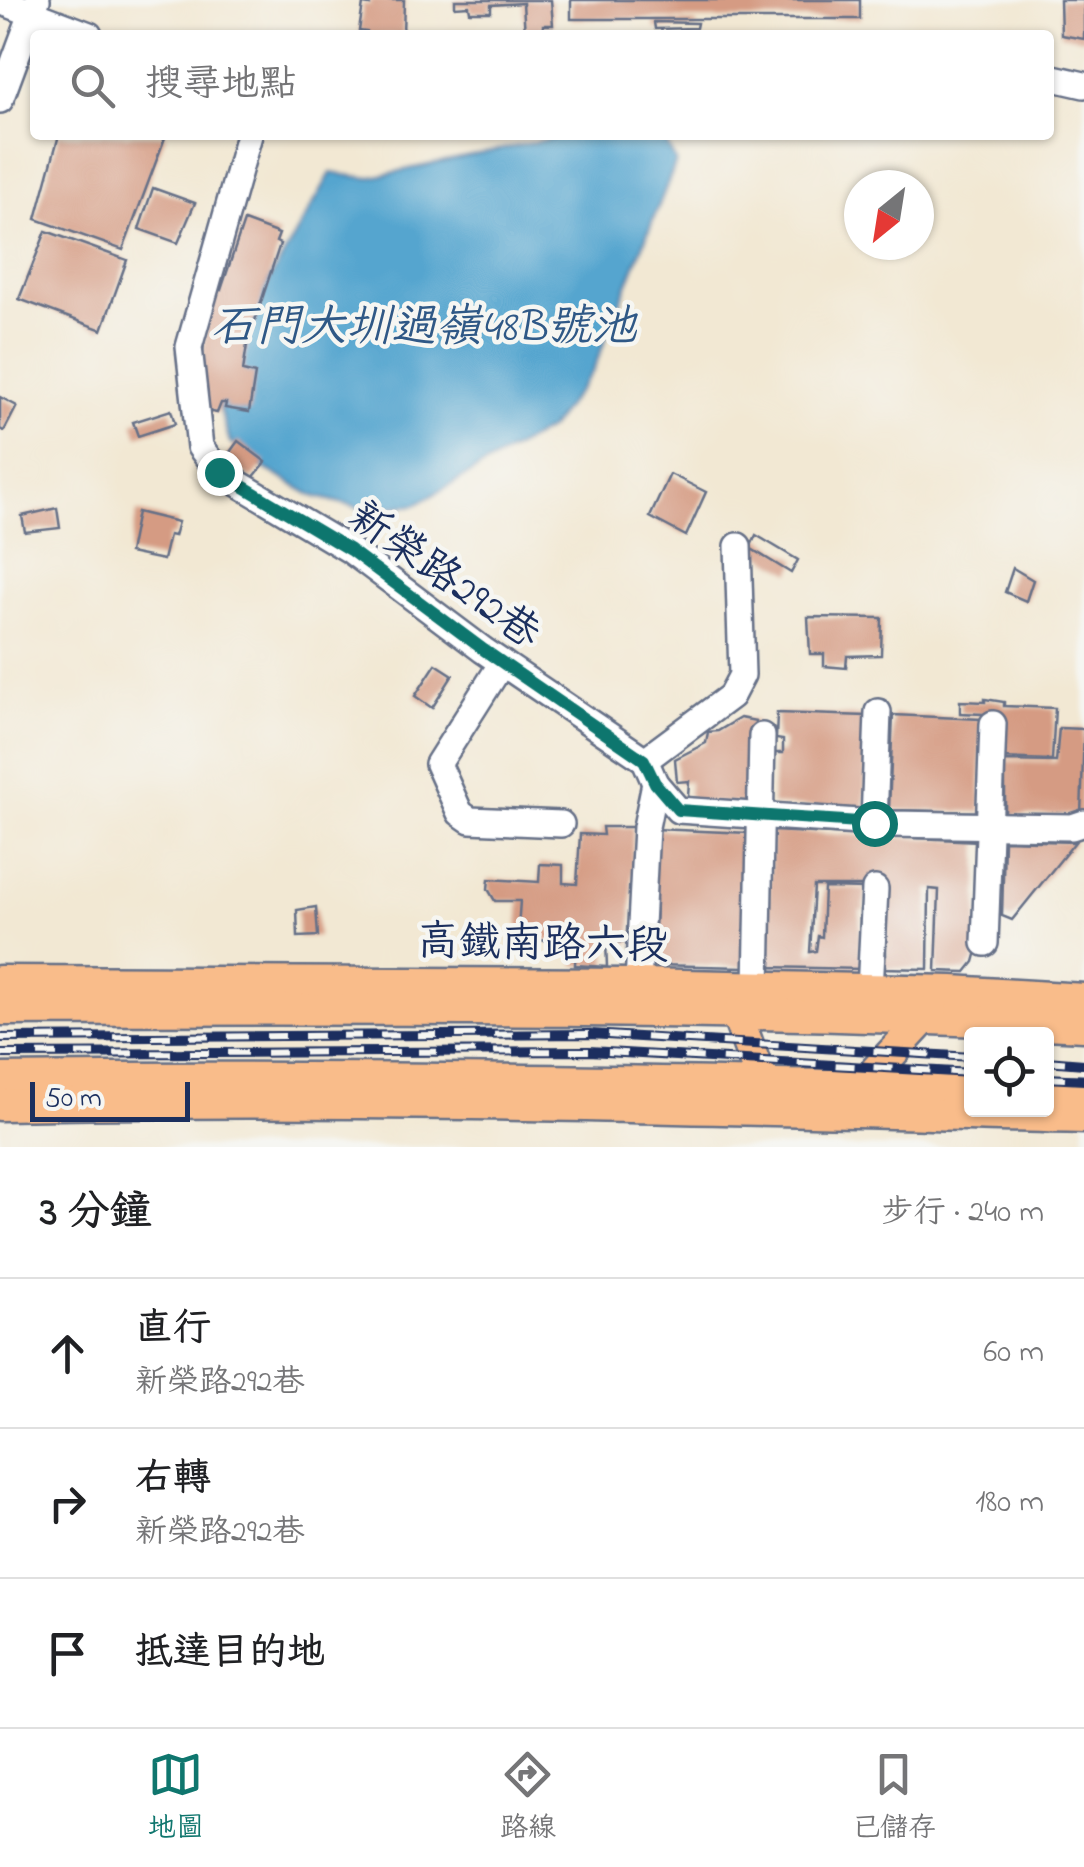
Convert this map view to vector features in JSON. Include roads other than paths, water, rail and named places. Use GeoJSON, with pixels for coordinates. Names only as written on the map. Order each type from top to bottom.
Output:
{"type":"FeatureCollection","features":[{"type":"Feature","properties":{"kind":"main road","name":"高鐵南路六段"},"geometry":{"type":"LineString","coordinates":[[2,982],[638,984],[1084,999]]}},
{"type":"Feature","properties":{"kind":"main road","name":"高鐵南路六段"},"geometry":{"type":"LineString","coordinates":[[2,982],[425,1010],[923,1018],[990,1027]]}},
{"type":"Feature","properties":{"kind":"main road"},"geometry":{"type":"LineString","coordinates":[[838,1110],[952,992]]}},
{"type":"Feature","properties":{"kind":"main road"},"geometry":{"type":"LineString","coordinates":[[737,1015],[772,1096]]}},
{"type":"Feature","properties":{"kind":"main road","name":"高鐵南路六段"},"geometry":{"type":"LineString","coordinates":[[1040,1027],[1084,1026]]}},
{"type":"Feature","properties":{"kind":"main road"},"geometry":{"type":"LineString","coordinates":[[0,1079],[228,1076],[772,1096],[838,1110],[1084,1118]]}},
{"type":"Feature","properties":{"kind":"main road"},"geometry":{"type":"LineString","coordinates":[[0,1105],[772,1096],[862,1086],[964,1088]]}},
{"type":"Feature","properties":{"kind":"main road"},"geometry":{"type":"LineString","coordinates":[[1054,1090],[1084,1092]]}},
{"type":"Feature","properties":{"kind":"street"},"geometry":{"type":"LineString","coordinates":[[0,1],[35,7],[79,30]]}},
{"type":"Feature","properties":{"kind":"street"},"geometry":{"type":"LineString","coordinates":[[0,100],[35,7]]}},
{"type":"Feature","properties":{"kind":"street"},"geometry":{"type":"LineString","coordinates":[[1054,78],[1084,85]]}},
{"type":"Feature","properties":{"kind":"street","name":"新榮路292巷"},"geometry":{"type":"LineString","coordinates":[[248,140],[189,347],[200,447],[219,472],[350,550],[650,771],[678,810],[874,823],[1072,827],[1084,822]]}},
{"type":"Feature","properties":{"kind":"street"},"geometry":{"type":"LineString","coordinates":[[638,984],[650,771],[731,696],[742,675],[738,546]]}},
{"type":"Feature","properties":{"kind":"street"},"geometry":{"type":"LineString","coordinates":[[502,663],[438,764],[460,813],[470,820],[561,824]]}},
{"type":"Feature","properties":{"kind":"street"},"geometry":{"type":"LineString","coordinates":[[874,823],[878,712]]}},
{"type":"Feature","properties":{"kind":"street"},"geometry":{"type":"LineString","coordinates":[[985,943],[993,724]]}},
{"type":"Feature","properties":{"kind":"street"},"geometry":{"type":"LineString","coordinates":[[756,986],[762,736]]}},
{"type":"Feature","properties":{"kind":"street"},"geometry":{"type":"LineString","coordinates":[[870,990],[875,889]]}},
{"type":"Feature","properties":{"kind":"water","name":"石門大圳過嶺48B號池"},"geometry":{"type":"Polygon","coordinates":[[[544,140],[665,140],[676,162],[593,371],[550,428],[415,505],[364,509],[313,496],[259,465],[230,442],[218,402],[265,288],[331,173],[368,178],[544,140]]]}},
{"type":"Feature","properties":{"kind":"railway"},"geometry":{"type":"LineString","coordinates":[[0,1038],[590,1034],[964,1057]]}},
{"type":"Feature","properties":{"kind":"railway"},"geometry":{"type":"LineString","coordinates":[[0,1054],[589,1051],[964,1073]]}},
{"type":"Feature","properties":{"kind":"railway"},"geometry":{"type":"LineString","coordinates":[[1054,1062],[1084,1064]]}},
{"type":"Feature","properties":{"kind":"railway"},"geometry":{"type":"LineString","coordinates":[[1054,1078],[1084,1080]]}}]}
